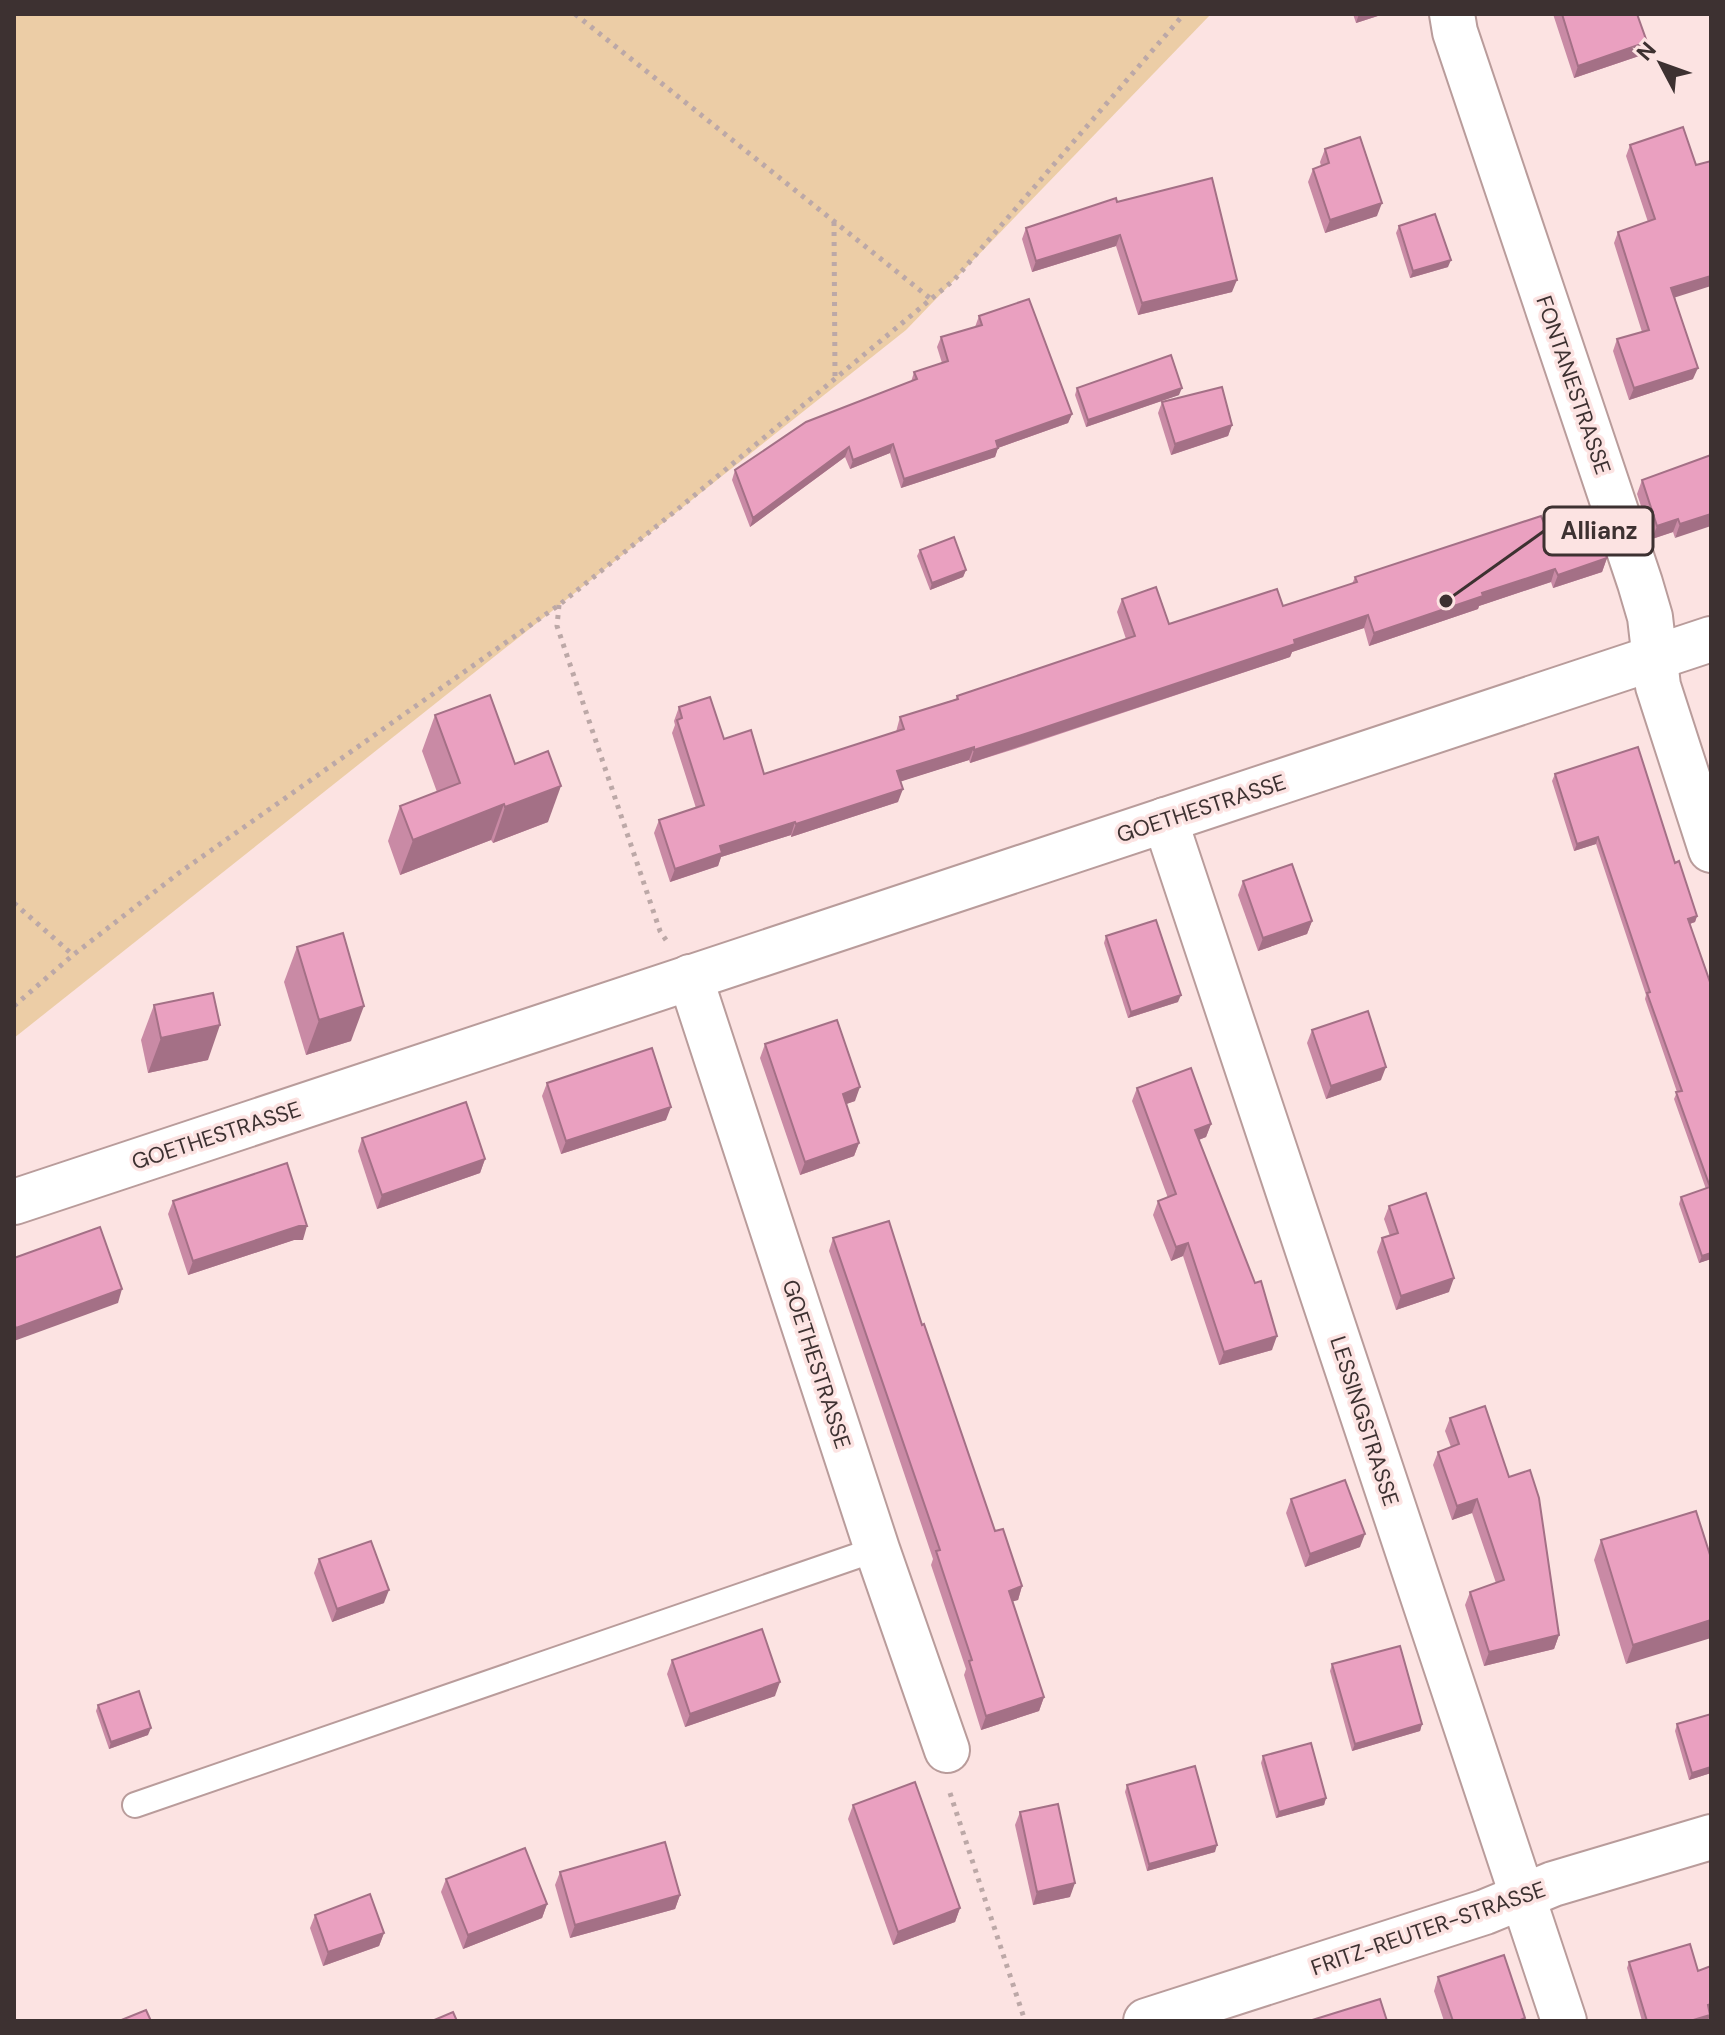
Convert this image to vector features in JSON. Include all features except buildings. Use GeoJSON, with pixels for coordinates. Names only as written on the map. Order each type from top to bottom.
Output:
{"type":"FeatureCollection","features":[{"type":"Feature","properties":{"kind":"street","name":"FONTANESTRASSE"},"geometry":{"type":"LineString","coordinates":[[1452,14],[1455,32],[1640,583],[1650,617],[1658,686],[1711,850]]}},
{"type":"Feature","properties":{"kind":"street","name":"GOETHESTRASSE"},"geometry":{"type":"LineString","coordinates":[[14,1202],[1711,639]]}},
{"type":"Feature","properties":{"kind":"street","name":"LESSINGSTRASSE"},"geometry":{"type":"LineString","coordinates":[[1165,820],[1564,2021]]}},
{"type":"Feature","properties":{"kind":"street","name":"GOETHESTRASSE"},"geometry":{"type":"LineString","coordinates":[[690,977],[877,1549],[947,1750]]}},
{"type":"Feature","properties":{"kind":"street","name":"FRITZ-REUTER-STRASSE"},"geometry":{"type":"LineString","coordinates":[[1146,2021],[1470,1917],[1553,1884],[1711,1837]]}},
{"type":"Feature","properties":{"kind":"lane"},"geometry":{"type":"LineString","coordinates":[[135,1805],[877,1549]]}},
{"type":"Feature","properties":{"kind":"path"},"geometry":{"type":"LineString","coordinates":[[575,14],[931,299]]}},
{"type":"Feature","properties":{"kind":"path"},"geometry":{"type":"LineString","coordinates":[[14,1006],[73,955],[179,873],[559,605],[954,280],[1184,14]]}},
{"type":"Feature","properties":{"kind":"path"},"geometry":{"type":"LineString","coordinates":[[834,221],[835,379]]}},
{"type":"Feature","properties":{"kind":"path"},"geometry":{"type":"LineString","coordinates":[[559,605],[557,626],[660,931],[690,977]]}},
{"type":"Feature","properties":{"kind":"path"},"geometry":{"type":"LineString","coordinates":[[14,903],[73,955]]}},
{"type":"Feature","properties":{"kind":"path"},"geometry":{"type":"LineString","coordinates":[[947,1750],[942,1768],[1025,2021]]}},
{"type":"Feature","properties":{"kind":"shaded area"},"geometry":{"type":"Polygon","coordinates":[[[14,14],[1211,14],[906,330],[14,1038],[14,14]]]}},
{"type":"Feature","properties":{"kind":"place","name":"Allianz"},"geometry":{"type":"Point","coordinates":[1446,601]}}]}
